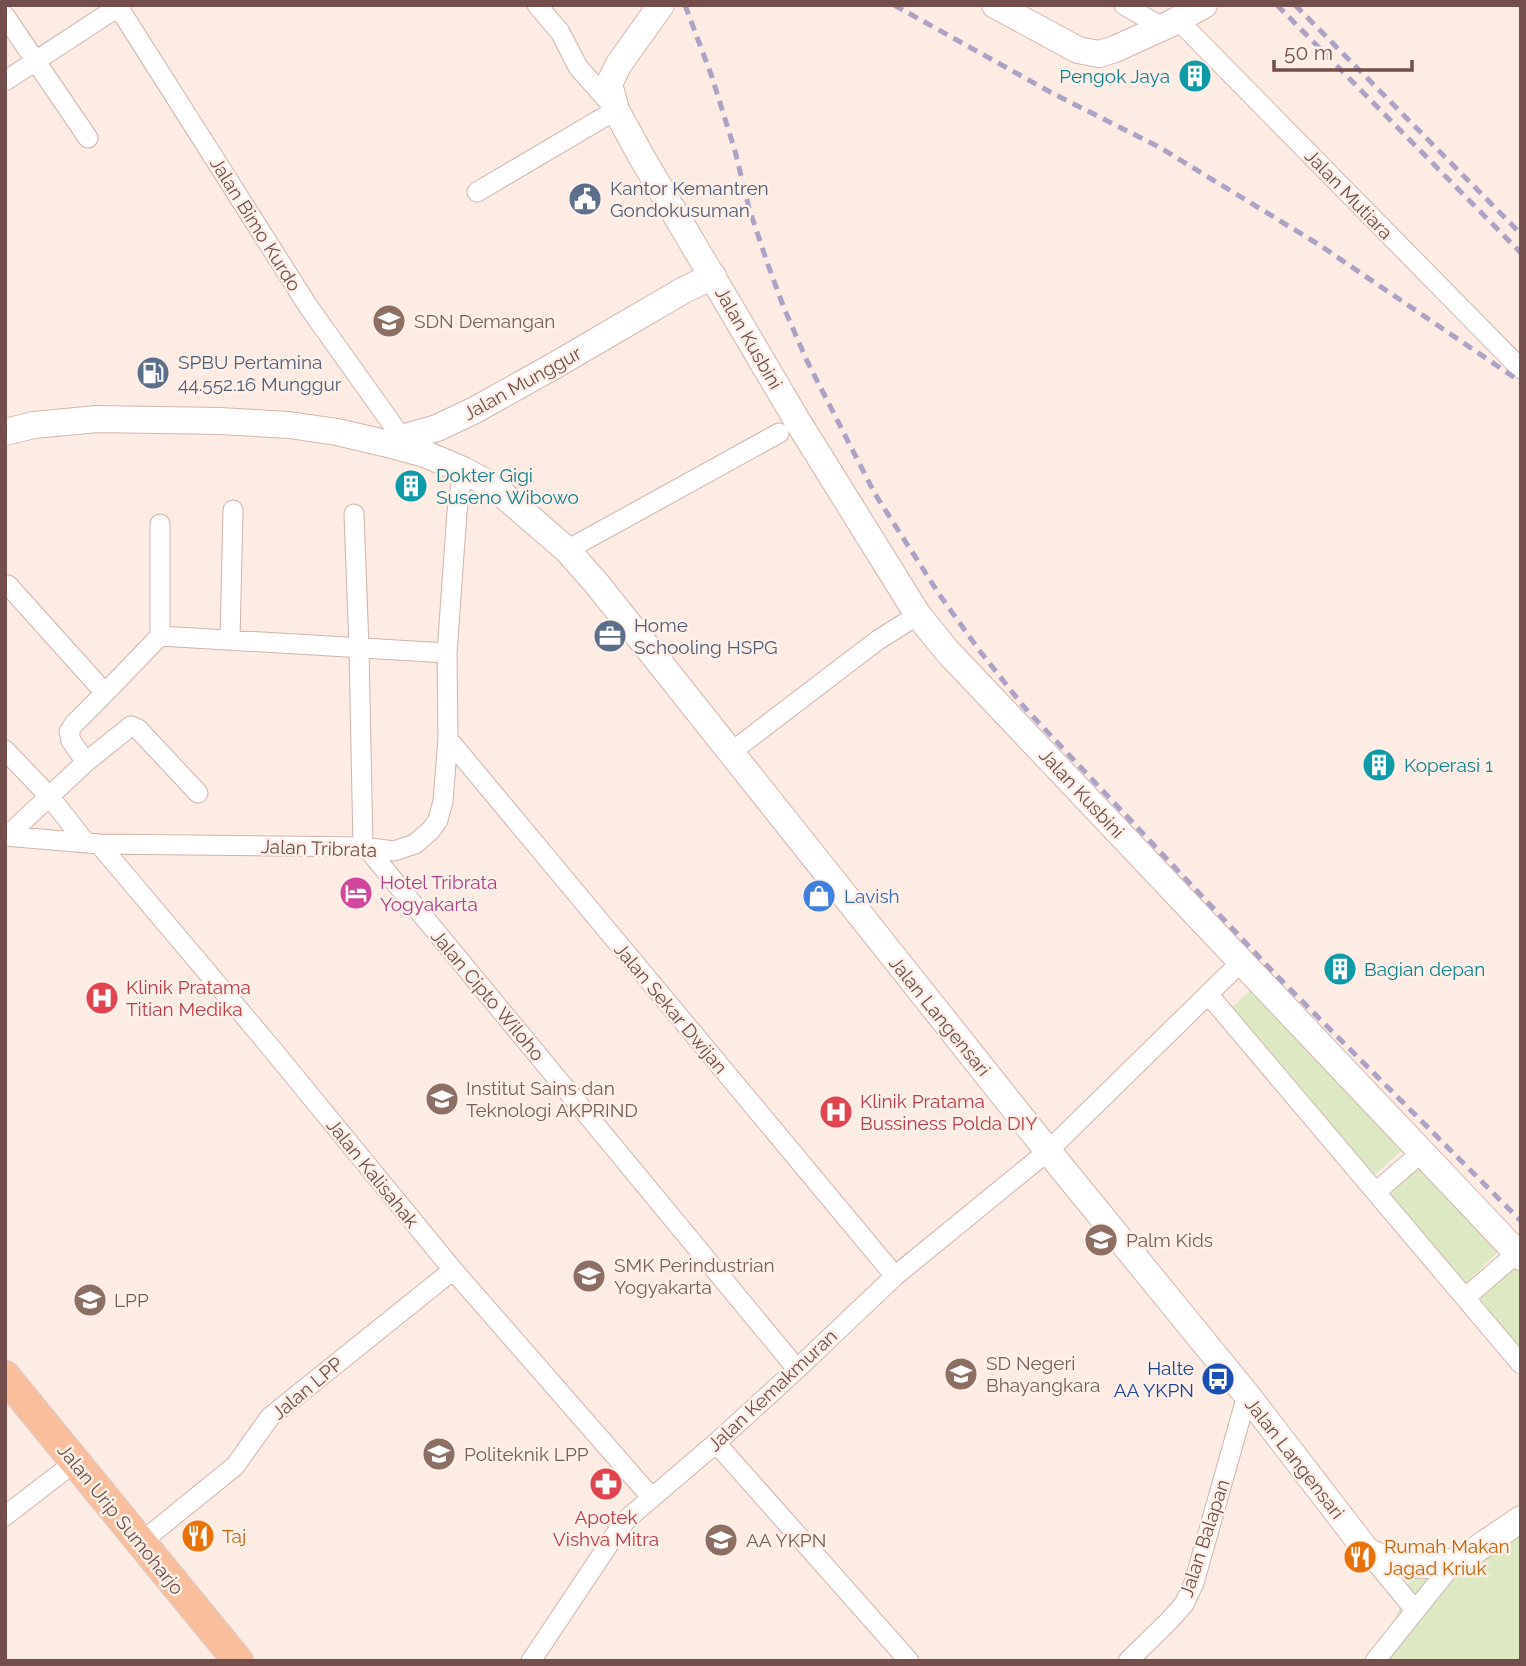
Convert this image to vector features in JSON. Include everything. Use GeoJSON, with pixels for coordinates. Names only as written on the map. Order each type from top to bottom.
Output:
{"type":"FeatureCollection","features":[{"type":"Feature","properties":{"kind":"main road","name":"Jalan Urip Sumoharjo"},"geometry":{"type":"LineString","coordinates":[[5,1376],[238,1661]]}},
{"type":"Feature","properties":{"kind":"street"},"geometry":{"type":"LineString","coordinates":[[537,5],[559,32]]}},
{"type":"Feature","properties":{"kind":"street"},"geometry":{"type":"LineString","coordinates":[[548,5],[578,68],[616,110]]}},
{"type":"Feature","properties":{"kind":"street"},"geometry":{"type":"LineString","coordinates":[[661,5],[609,84],[616,110],[713,276]]}},
{"type":"Feature","properties":{"kind":"street"},"geometry":{"type":"LineString","coordinates":[[995,5],[1079,50],[1099,54],[1115,49],[1165,19],[1204,5]]}},
{"type":"Feature","properties":{"kind":"street","name":"Jalan Mutiara"},"geometry":{"type":"LineString","coordinates":[[1124,5],[1165,19],[1521,369]]}},
{"type":"Feature","properties":{"kind":"street"},"geometry":{"type":"LineString","coordinates":[[5,80],[119,6]]}},
{"type":"Feature","properties":{"kind":"street","name":"Jalan Bimo Kurdo"},"geometry":{"type":"LineString","coordinates":[[119,6],[393,441]]}},
{"type":"Feature","properties":{"kind":"street"},"geometry":{"type":"LineString","coordinates":[[5,16],[88,138]]}},
{"type":"Feature","properties":{"kind":"street"},"geometry":{"type":"LineString","coordinates":[[477,192],[616,110]]}},
{"type":"Feature","properties":{"kind":"street","name":"Jalan Munggur"},"geometry":{"type":"LineString","coordinates":[[5,432],[34,425],[97,419],[220,421],[289,425],[393,441],[437,428],[475,410],[713,276]]}},
{"type":"Feature","properties":{"kind":"street","name":"Jalan Kusbini"},"geometry":{"type":"LineString","coordinates":[[713,276],[798,422],[918,615],[948,652],[1519,1255]]}},
{"type":"Feature","properties":{"kind":"street"},"geometry":{"type":"LineString","coordinates":[[567,550],[779,433]]}},
{"type":"Feature","properties":{"kind":"street","name":"Jalan Langensari"},"geometry":{"type":"LineString","coordinates":[[393,441],[463,470],[493,486],[567,550],[597,584],[1048,1151],[1247,1395],[1367,1551]]}},
{"type":"Feature","properties":{"kind":"street","name":"Jalan Tribrata"},"geometry":{"type":"LineString","coordinates":[[6,836],[93,844],[365,847],[394,851],[415,844],[439,820],[443,801],[448,739],[447,653],[457,512],[463,470]]}},
{"type":"Feature","properties":{"kind":"street"},"geometry":{"type":"LineString","coordinates":[[230,640],[233,510]]}},
{"type":"Feature","properties":{"kind":"street"},"geometry":{"type":"LineString","coordinates":[[354,514],[365,847]]}},
{"type":"Feature","properties":{"kind":"street"},"geometry":{"type":"LineString","coordinates":[[86,762],[71,741],[69,732],[160,636],[160,524]]}},
{"type":"Feature","properties":{"kind":"street"},"geometry":{"type":"LineString","coordinates":[[8,585],[105,693]]}},
{"type":"Feature","properties":{"kind":"street"},"geometry":{"type":"LineString","coordinates":[[730,753],[878,639],[918,615]]}},
{"type":"Feature","properties":{"kind":"street"},"geometry":{"type":"LineString","coordinates":[[160,636],[447,653]]}},
{"type":"Feature","properties":{"kind":"street"},"geometry":{"type":"LineString","coordinates":[[6,836],[86,762],[131,726],[134,726],[198,793]]}},
{"type":"Feature","properties":{"kind":"street","name":"Jalan Sekar Dwijan"},"geometry":{"type":"LineString","coordinates":[[448,739],[895,1276]]}},
{"type":"Feature","properties":{"kind":"street","name":"Jalan Kalisahak"},"geometry":{"type":"LineString","coordinates":[[5,750],[93,844],[272,1049],[453,1270],[652,1498]]}},
{"type":"Feature","properties":{"kind":"street","name":"Jalan Cipto Wiloho"},"geometry":{"type":"LineString","coordinates":[[365,847],[797,1369]]}},
{"type":"Feature","properties":{"kind":"street","name":"Jalan Kemakmuran"},"geometry":{"type":"LineString","coordinates":[[531,1661],[627,1519],[716,1443],[895,1276],[1048,1151],[1241,962]]}},
{"type":"Feature","properties":{"kind":"street"},"geometry":{"type":"LineString","coordinates":[[1208,994],[1521,1364]]}},
{"type":"Feature","properties":{"kind":"street"},"geometry":{"type":"LineString","coordinates":[[1376,1192],[1422,1152]]}},
{"type":"Feature","properties":{"kind":"street"},"geometry":{"type":"LineString","coordinates":[[1465,1298],[1519,1255]]}},
{"type":"Feature","properties":{"kind":"street","name":"Jalan LPP"},"geometry":{"type":"LineString","coordinates":[[141,1543],[235,1466],[270,1418],[453,1270]]}},
{"type":"Feature","properties":{"kind":"street","name":"Jalan Balapan"},"geometry":{"type":"LineString","coordinates":[[1128,1661],[1184,1604],[1194,1583],[1247,1395]]}},
{"type":"Feature","properties":{"kind":"street"},"geometry":{"type":"LineString","coordinates":[[716,1443],[909,1661]]}},
{"type":"Feature","properties":{"kind":"street"},"geometry":{"type":"LineString","coordinates":[[5,1516],[75,1462]]}},
{"type":"Feature","properties":{"kind":"street"},"geometry":{"type":"LineString","coordinates":[[1367,1551],[1396,1564],[1435,1565],[1455,1561],[1521,1519]]}},
{"type":"Feature","properties":{"kind":"street"},"geometry":{"type":"LineString","coordinates":[[1367,1551],[1415,1610]]}},
{"type":"Feature","properties":{"kind":"street"},"geometry":{"type":"LineString","coordinates":[[1375,1661],[1455,1561]]}},
{"type":"Feature","properties":{"kind":"green space"},"geometry":{"type":"Polygon","coordinates":[[[1252,989],[1406,1147],[1370,1179],[1223,1016],[1252,989]]]}},
{"type":"Feature","properties":{"kind":"green space"},"geometry":{"type":"Polygon","coordinates":[[[1413,1156],[1502,1248],[1461,1288],[1375,1189],[1413,1156]]]}},
{"type":"Feature","properties":{"kind":"green space"},"geometry":{"type":"Polygon","coordinates":[[[1514,1259],[1521,1266],[1521,1355],[1472,1300],[1514,1259]]]}},
{"type":"Feature","properties":{"kind":"green space"},"geometry":{"type":"Polygon","coordinates":[[[1521,1511],[1521,1661],[1363,1661],[1396,1617],[1415,1568],[1521,1511]]]}},
{"type":"Feature","properties":{"kind":"railway"},"geometry":{"type":"LineString","coordinates":[[685,5],[712,77],[749,208],[784,308],[807,361],[875,494],[939,594],[1024,707],[1277,976],[1521,1221]]}},
{"type":"Feature","properties":{"kind":"railway"},"geometry":{"type":"LineString","coordinates":[[894,5],[1052,93],[1159,147],[1318,244],[1521,382]]}},
{"type":"Feature","properties":{"kind":"railway"},"geometry":{"type":"LineString","coordinates":[[1277,5],[1521,253]]}},
{"type":"Feature","properties":{"kind":"railway"},"geometry":{"type":"LineString","coordinates":[[1295,5],[1521,234]]}},
{"type":"Feature","properties":{"kind":"place","name":"Pengok Jaya"},"geometry":{"type":"Point","coordinates":[1195,76]}},
{"type":"Feature","properties":{"kind":"place","name":"Kantor Kemantren Gondokusuman"},"geometry":{"type":"Point","coordinates":[585,199]}},
{"type":"Feature","properties":{"kind":"place","name":"SDN Demangan"},"geometry":{"type":"Point","coordinates":[389,321]}},
{"type":"Feature","properties":{"kind":"place","name":"SPBU Pertamina 44.552.16 Munggur"},"geometry":{"type":"Point","coordinates":[153,373]}},
{"type":"Feature","properties":{"kind":"place","name":"Dokter Gigi Suseno Wibowo"},"geometry":{"type":"Point","coordinates":[411,486]}},
{"type":"Feature","properties":{"kind":"place","name":"Home Schooling HSPG"},"geometry":{"type":"Point","coordinates":[610,636]}},
{"type":"Feature","properties":{"kind":"place","name":"Koperasi 1"},"geometry":{"type":"Point","coordinates":[1379,765]}},
{"type":"Feature","properties":{"kind":"place","name":"Hotel Tribrata Yogyakarta"},"geometry":{"type":"Point","coordinates":[356,893]}},
{"type":"Feature","properties":{"kind":"place","name":"Lavish"},"geometry":{"type":"Point","coordinates":[819,896]}},
{"type":"Feature","properties":{"kind":"place","name":"Bagian depan"},"geometry":{"type":"Point","coordinates":[1340,969]}},
{"type":"Feature","properties":{"kind":"place","name":"Klinik Pratama Titian Medika"},"geometry":{"type":"Point","coordinates":[102,998]}},
{"type":"Feature","properties":{"kind":"place","name":"Institut Sains dan Teknologi AKPRIND"},"geometry":{"type":"Point","coordinates":[442,1099]}},
{"type":"Feature","properties":{"kind":"place","name":"Klinik Pratama Bussiness Polda DIY"},"geometry":{"type":"Point","coordinates":[836,1112]}},
{"type":"Feature","properties":{"kind":"place","name":"Palm Kids"},"geometry":{"type":"Point","coordinates":[1101,1240]}},
{"type":"Feature","properties":{"kind":"place","name":"SMK Perindustrian Yogyakarta"},"geometry":{"type":"Point","coordinates":[589,1276]}},
{"type":"Feature","properties":{"kind":"place","name":"LPP"},"geometry":{"type":"Point","coordinates":[90,1300]}},
{"type":"Feature","properties":{"kind":"place","name":"SD Negeri Bhayangkara"},"geometry":{"type":"Point","coordinates":[961,1374]}},
{"type":"Feature","properties":{"kind":"place","name":"Halte AA YKPN"},"geometry":{"type":"Point","coordinates":[1218,1379]}},
{"type":"Feature","properties":{"kind":"place","name":"Politeknik LPP"},"geometry":{"type":"Point","coordinates":[439,1454]}},
{"type":"Feature","properties":{"kind":"place","name":"Apotek Vishva Mitra"},"geometry":{"type":"Point","coordinates":[606,1484]}},
{"type":"Feature","properties":{"kind":"place","name":"Taj"},"geometry":{"type":"Point","coordinates":[198,1536]}},
{"type":"Feature","properties":{"kind":"place","name":"AA YKPN"},"geometry":{"type":"Point","coordinates":[721,1540]}},
{"type":"Feature","properties":{"kind":"place","name":"Rumah Makan Jagad Kriuk"},"geometry":{"type":"Point","coordinates":[1360,1557]}}]}
